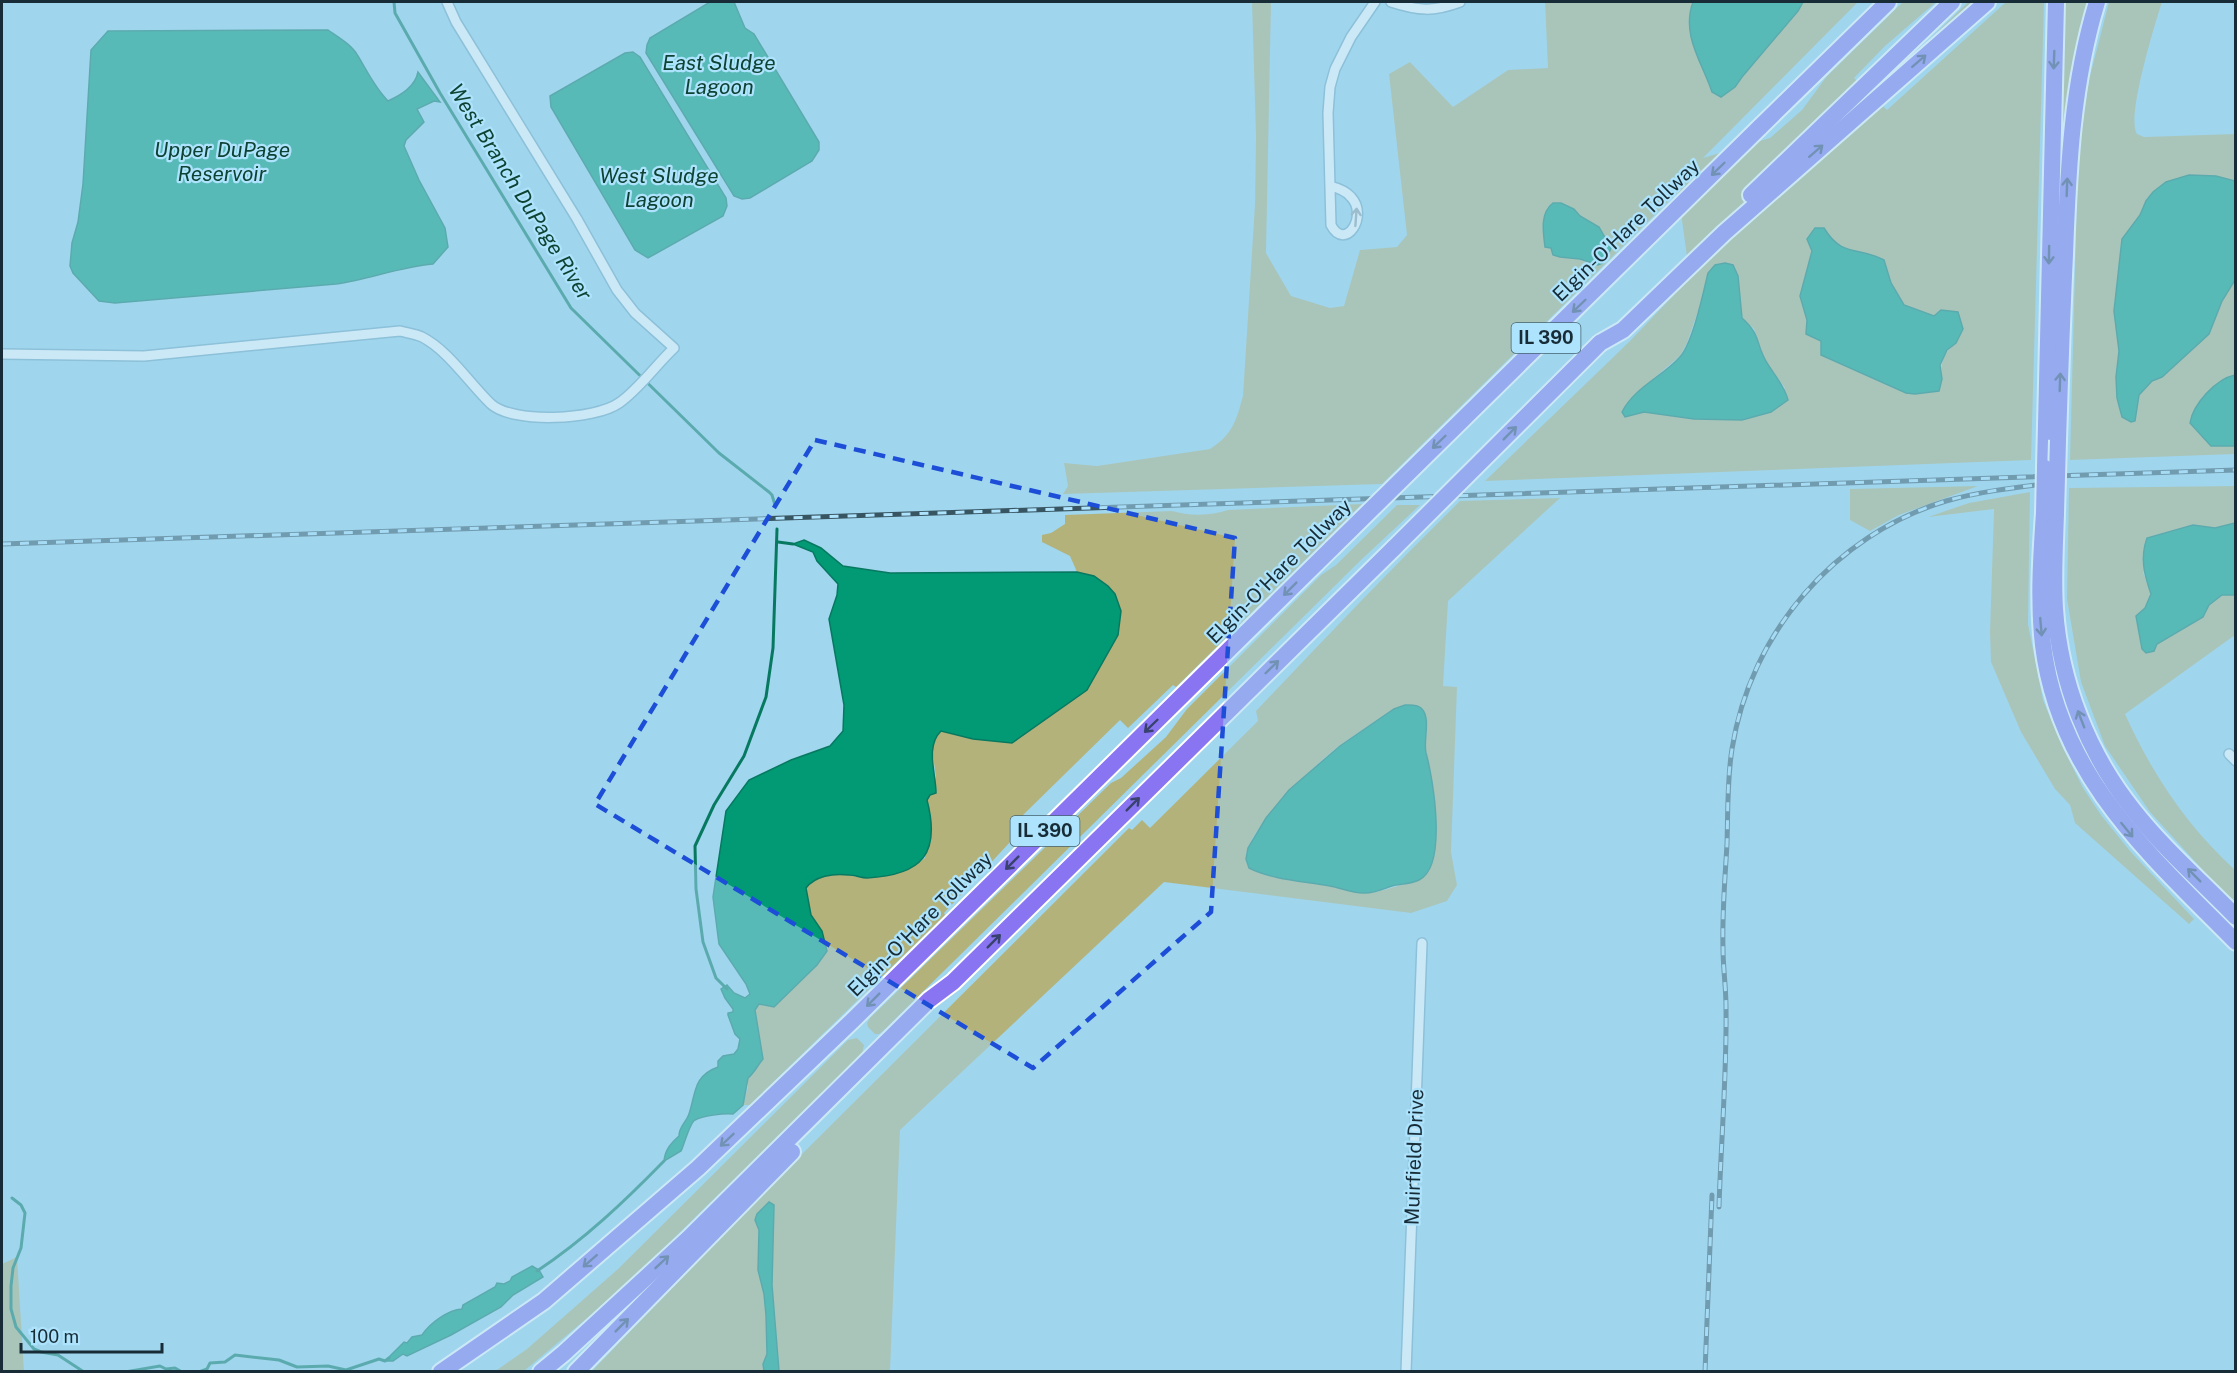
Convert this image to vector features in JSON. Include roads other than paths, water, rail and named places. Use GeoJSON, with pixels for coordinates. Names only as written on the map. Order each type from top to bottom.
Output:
{"type":"FeatureCollection","features":[{"type":"Feature","properties":{"kind":"highway"},"geometry":{"type":"LineString","coordinates":[[1789,98],[1800,76],[1873,2]]}},
{"type":"Feature","properties":{"kind":"highway","name":"Elgin-O'Hare Tollway"},"geometry":{"type":"LineString","coordinates":[[441,1371],[544,1301],[698,1168],[844,1028],[1888,2]]}},
{"type":"Feature","properties":{"kind":"highway"},"geometry":{"type":"LineString","coordinates":[[1869,93],[1952,2]]}},
{"type":"Feature","properties":{"kind":"highway"},"geometry":{"type":"LineString","coordinates":[[1869,93],[1987,2]]}},
{"type":"Feature","properties":{"kind":"highway"},"geometry":{"type":"LineString","coordinates":[[2056,2],[2052,440],[2050,513],[2040,596],[2043,648],[2057,704],[2076,752],[2102,798],[2126,829],[2235,942]]}},
{"type":"Feature","properties":{"kind":"highway"},"geometry":{"type":"LineString","coordinates":[[2052,440],[2069,151],[2086,36],[2097,2]]}},
{"type":"Feature","properties":{"kind":"highway","name":"IL 390"},"geometry":{"type":"LineString","coordinates":[[952,982],[1600,343],[1623,330],[1869,93]]}},
{"type":"Feature","properties":{"kind":"highway"},"geometry":{"type":"LineString","coordinates":[[2050,513],[2057,628],[2071,692],[2091,745],[2110,778],[2134,812],[2235,917]]}},
{"type":"Feature","properties":{"kind":"highway"},"geometry":{"type":"LineString","coordinates":[[541,1371],[564,1353],[689,1238],[929,1000],[952,982]]}},
{"type":"Feature","properties":{"kind":"highway"},"geometry":{"type":"LineString","coordinates":[[576,1371],[935,1006],[952,982]]}},
{"type":"Feature","properties":{"kind":"street"},"geometry":{"type":"LineString","coordinates":[[2,354],[144,356],[400,332],[422,337],[438,348],[493,406],[508,414],[526,418],[549,417],[598,412],[619,403],[674,348],[635,313],[617,290],[577,219],[456,22],[447,2]]}},
{"type":"Feature","properties":{"kind":"street"},"geometry":{"type":"LineString","coordinates":[[1330,186],[1350,194],[1355,202],[1356,226],[1349,232],[1339,233],[1331,225],[1328,113],[1330,87],[1335,69],[1351,37],[1375,2]]}},
{"type":"Feature","properties":{"kind":"street"},"geometry":{"type":"LineString","coordinates":[[1391,2],[1408,8],[1438,10],[1460,2]]}},
{"type":"Feature","properties":{"kind":"street","name":"Muirfield Drive"},"geometry":{"type":"LineString","coordinates":[[1406,1371],[1422,943]]}},
{"type":"Feature","properties":{"kind":"water","name":"East Sludge Lagoon"},"geometry":{"type":"Polygon","coordinates":[[[710,2],[734,2],[745,28],[754,34],[819,142],[819,150],[812,161],[750,198],[742,199],[734,196],[646,53],[650,38],[710,2]]]}},
{"type":"Feature","properties":{"kind":"water"},"geometry":{"type":"Polygon","coordinates":[[[1693,2],[1803,2],[1735,87],[1721,97],[1712,92],[1694,48],[1690,26],[1693,2]]]}},
{"type":"Feature","properties":{"kind":"water","name":"Upper DuPage Reservoir"},"geometry":{"type":"Polygon","coordinates":[[[328,30],[352,48],[388,101],[411,86],[418,72],[440,102],[434,101],[417,109],[424,122],[406,140],[404,146],[445,228],[448,247],[433,264],[336,284],[115,303],[99,301],[73,273],[70,266],[83,184],[91,50],[108,31],[328,30]]]}},
{"type":"Feature","properties":{"kind":"water","name":"West Sludge Lagoon"},"geometry":{"type":"Polygon","coordinates":[[[633,52],[640,57],[726,198],[727,206],[723,216],[648,258],[635,250],[551,107],[550,96],[625,53],[633,52]]]}},
{"type":"Feature","properties":{"kind":"water"},"geometry":{"type":"Polygon","coordinates":[[[2189,175],[2216,176],[2235,181],[2235,280],[2222,301],[2209,334],[2162,377],[2152,381],[2139,395],[2135,421],[2131,422],[2122,417],[2117,398],[2116,377],[2119,351],[2114,311],[2122,239],[2140,215],[2153,192],[2166,182],[2189,175]]]}},
{"type":"Feature","properties":{"kind":"water"},"geometry":{"type":"Polygon","coordinates":[[[1553,203],[1561,203],[1574,209],[1580,216],[1599,227],[1611,248],[1605,262],[1598,265],[1580,259],[1560,257],[1553,255],[1551,248],[1545,247],[1544,217],[1553,203]]]}},
{"type":"Feature","properties":{"kind":"water"},"geometry":{"type":"Polygon","coordinates":[[[1815,228],[1824,228],[1837,244],[1844,248],[1884,260],[1891,283],[1904,305],[1934,316],[1941,310],[1958,312],[1963,329],[1956,343],[1947,350],[1940,365],[1942,379],[1939,391],[1906,393],[1821,355],[1821,341],[1806,334],[1807,320],[1800,296],[1812,251],[1807,239],[1815,228]]]}},
{"type":"Feature","properties":{"kind":"water"},"geometry":{"type":"Polygon","coordinates":[[[1725,263],[1733,265],[1738,276],[1742,318],[1756,335],[1763,356],[1782,385],[1788,400],[1771,412],[1742,420],[1694,419],[1644,412],[1625,417],[1622,412],[1627,403],[1673,364],[1685,350],[1697,317],[1708,273],[1715,265],[1725,263]]]}},
{"type":"Feature","properties":{"kind":"water"},"geometry":{"type":"Polygon","coordinates":[[[2235,375],[2235,446],[2211,446],[2190,423],[2192,416],[2206,393],[2228,377],[2235,375]]]}},
{"type":"Feature","properties":{"kind":"water"},"geometry":{"type":"Polygon","coordinates":[[[2235,523],[2235,595],[2222,595],[2209,605],[2203,617],[2157,644],[2154,651],[2146,653],[2142,649],[2136,616],[2145,608],[2151,594],[2144,566],[2147,538],[2193,525],[2215,528],[2235,523]]]}},
{"type":"Feature","properties":{"kind":"water"},"geometry":{"type":"Polygon","coordinates":[[[804,540],[821,548],[843,566],[890,573],[1077,572],[1094,576],[1115,594],[1121,611],[1118,635],[1087,690],[1012,743],[973,739],[941,731],[936,737],[932,752],[936,793],[930,795],[927,800],[931,819],[931,835],[929,848],[923,858],[902,872],[867,878],[843,874],[831,875],[819,878],[806,888],[811,915],[822,931],[827,951],[817,965],[774,1007],[759,1004],[755,1010],[763,1059],[748,1078],[743,1105],[733,1114],[713,1115],[695,1120],[681,1151],[664,1161],[667,1150],[679,1136],[688,1117],[700,1080],[718,1067],[718,1061],[723,1056],[734,1054],[738,1049],[740,1039],[735,1034],[728,1015],[733,1012],[733,1009],[721,989],[727,985],[734,993],[745,998],[750,994],[746,984],[719,944],[713,897],[726,811],[749,780],[791,760],[830,746],[843,731],[844,705],[829,619],[838,584],[817,561],[813,552],[793,544],[804,540]]]}},
{"type":"Feature","properties":{"kind":"water"},"geometry":{"type":"Polygon","coordinates":[[[1405,705],[1420,707],[1426,718],[1425,748],[1435,800],[1436,821],[1436,840],[1428,872],[1416,881],[1361,893],[1278,878],[1249,868],[1246,859],[1248,848],[1266,818],[1289,790],[1340,746],[1394,709],[1405,705]]]}},
{"type":"Feature","properties":{"kind":"water"},"geometry":{"type":"Polygon","coordinates":[[[769,1202],[774,1205],[772,1285],[779,1371],[764,1371],[763,1364],[767,1354],[766,1315],[758,1270],[759,1230],[755,1220],[757,1214],[769,1202]]]}},
{"type":"Feature","properties":{"kind":"water"},"geometry":{"type":"Polygon","coordinates":[[[532,1266],[539,1270],[543,1277],[513,1295],[501,1307],[407,1356],[403,1354],[393,1361],[385,1361],[404,1342],[407,1343],[412,1337],[422,1335],[440,1318],[462,1309],[463,1305],[495,1287],[497,1283],[504,1284],[532,1266]]]}},
{"type":"Feature","properties":{"kind":"waterway","name":"West Branch DuPage River"},"geometry":{"type":"LineString","coordinates":[[394,2],[395,13],[440,93],[571,308],[719,453],[769,492],[775,505]]}},
{"type":"Feature","properties":{"kind":"waterway","name":"West Branch DuPage River"},"geometry":{"type":"LineString","coordinates":[[727,989],[716,978],[703,942],[696,889],[695,846],[714,805],[744,756],[766,697],[773,648],[777,529]]}},
{"type":"Feature","properties":{"kind":"waterway"},"geometry":{"type":"LineString","coordinates":[[778,542],[793,544]]}},
{"type":"Feature","properties":{"kind":"waterway"},"geometry":{"type":"LineString","coordinates":[[537,1271],[604,1219],[664,1161]]}},
{"type":"Feature","properties":{"kind":"waterway"},"geometry":{"type":"LineString","coordinates":[[12,1198],[21,1205],[25,1213],[21,1248],[13,1268],[11,1286],[11,1309],[16,1327],[34,1349],[58,1355],[84,1372]]}},
{"type":"Feature","properties":{"kind":"waterway"},"geometry":{"type":"LineString","coordinates":[[199,1372],[207,1369],[210,1363],[225,1362],[235,1355],[279,1360],[297,1367],[328,1366],[346,1370],[379,1359],[385,1361],[389,1358]]}},
{"type":"Feature","properties":{"kind":"waterway"},"geometry":{"type":"LineString","coordinates":[[125,1372],[160,1366],[166,1369],[175,1368],[182,1372]]}},
{"type":"Feature","properties":{"kind":"waterway"},"geometry":{"type":"LineString","coordinates":[[184,1372],[191,1372]]}},
{"type":"Feature","properties":{"kind":"railway"},"geometry":{"type":"LineString","coordinates":[[2,544],[2236,470]]}},
{"type":"Feature","properties":{"kind":"railway"},"geometry":{"type":"LineString","coordinates":[[1719,1207],[1726,1057],[1723,922],[1729,772],[1742,707],[1757,667],[1778,629],[1804,595],[1834,564],[1868,538],[1905,517],[1946,501],[2044,484]]}},
{"type":"Feature","properties":{"kind":"railway"},"geometry":{"type":"LineString","coordinates":[[1705,1372],[1712,1195]]}}]}
